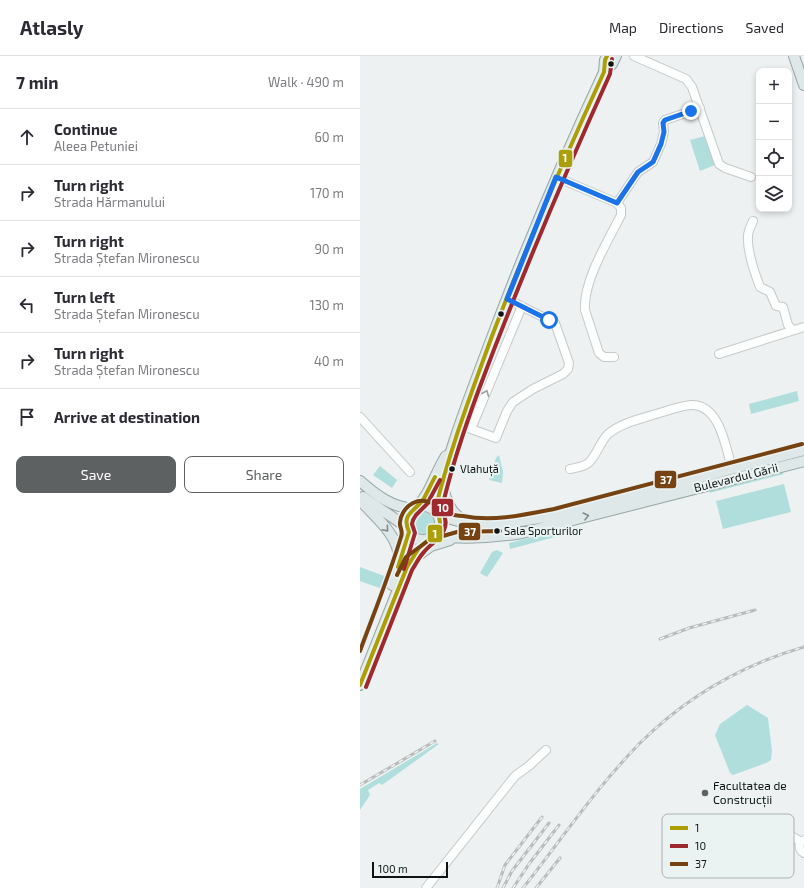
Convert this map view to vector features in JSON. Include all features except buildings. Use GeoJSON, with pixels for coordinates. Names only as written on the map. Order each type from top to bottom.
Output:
{"type":"FeatureCollection","features":[{"type":"Feature","properties":{"kind":"main road"},"geometry":{"type":"LineString","coordinates":[[360,685],[402,577],[410,561],[416,551],[438,531],[440,524],[436,512],[451,449],[507,299],[556,177],[604,72],[606,56]]}},
{"type":"Feature","properties":{"kind":"main road"},"geometry":{"type":"LineString","coordinates":[[604,72],[612,64],[616,56]]}},
{"type":"Feature","properties":{"kind":"main road"},"geometry":{"type":"LineString","coordinates":[[794,56],[804,85]]}},
{"type":"Feature","properties":{"kind":"main road"},"geometry":{"type":"LineString","coordinates":[[360,668],[398,568],[408,530],[407,518],[422,501],[429,490],[440,465],[451,449]]}},
{"type":"Feature","properties":{"kind":"main road","name":"Bulevardul Gării"},"geometry":{"type":"LineString","coordinates":[[436,512],[452,520],[494,524],[533,520],[804,450]]}},
{"type":"Feature","properties":{"kind":"main road","name":"Bulevardul Gării"},"geometry":{"type":"LineString","coordinates":[[432,537],[499,537],[522,533],[804,461]]}},
{"type":"Feature","properties":{"kind":"main road"},"geometry":{"type":"LineString","coordinates":[[360,481],[379,497],[388,502],[406,508],[428,507],[436,512]]}},
{"type":"Feature","properties":{"kind":"main road"},"geometry":{"type":"LineString","coordinates":[[442,484],[446,498],[453,512],[457,517],[470,522]]}},
{"type":"Feature","properties":{"kind":"main road"},"geometry":{"type":"LineString","coordinates":[[360,494],[378,508],[396,519],[416,538],[420,539],[432,537]]}},
{"type":"Feature","properties":{"kind":"main road"},"geometry":{"type":"LineString","coordinates":[[360,500],[390,533],[396,542],[399,554],[398,568]]}},
{"type":"Feature","properties":{"kind":"main road"},"geometry":{"type":"LineString","coordinates":[[410,561],[431,546],[458,538]]}},
{"type":"Feature","properties":{"kind":"street"},"geometry":{"type":"LineString","coordinates":[[634,56],[686,79],[692,87],[719,164],[725,168],[751,177]]}},
{"type":"Feature","properties":{"kind":"street"},"geometry":{"type":"LineString","coordinates":[[617,203],[638,172],[653,162],[661,144],[664,132],[663,123],[665,120],[700,108]]}},
{"type":"Feature","properties":{"kind":"street"},"geometry":{"type":"LineString","coordinates":[[556,177],[617,203],[621,208],[621,215],[587,287],[585,304],[585,310],[599,353],[604,357],[614,357]]}},
{"type":"Feature","properties":{"kind":"street"},"geometry":{"type":"LineString","coordinates":[[753,221],[748,233],[753,270],[761,288],[770,292],[776,306],[783,307],[788,325],[793,330]]}},
{"type":"Feature","properties":{"kind":"street"},"geometry":{"type":"LineString","coordinates":[[460,425],[496,438],[507,411],[513,402],[532,389],[563,374],[568,369],[569,363],[556,324],[507,299]]}},
{"type":"Feature","properties":{"kind":"street"},"geometry":{"type":"LineString","coordinates":[[471,429],[522,306]]}},
{"type":"Feature","properties":{"kind":"street"},"geometry":{"type":"LineString","coordinates":[[719,354],[804,327]]}},
{"type":"Feature","properties":{"kind":"street"},"geometry":{"type":"LineString","coordinates":[[570,469],[588,464],[609,433],[623,425],[680,407],[693,405],[700,406],[711,413],[719,426],[732,469]]}},
{"type":"Feature","properties":{"kind":"street"},"geometry":{"type":"LineString","coordinates":[[360,417],[410,472]]}},
{"type":"Feature","properties":{"kind":"street"},"geometry":{"type":"LineString","coordinates":[[426,888],[515,776],[527,768],[546,750]]}},
{"type":"Feature","properties":{"kind":"street"},"geometry":{"type":"LineString","coordinates":[[802,841],[800,849],[804,852]]}},
{"type":"Feature","properties":{"kind":"shaded area"},"geometry":{"type":"Polygon","coordinates":[[[705,136],[715,165],[700,171],[690,140],[705,136]]]}},
{"type":"Feature","properties":{"kind":"shaded area"},"geometry":{"type":"Polygon","coordinates":[[[797,391],[799,401],[751,414],[749,404],[797,391]]]}},
{"type":"Feature","properties":{"kind":"shaded area"},"geometry":{"type":"Polygon","coordinates":[[[499,455],[503,472],[502,483],[489,480],[496,458],[499,455]]]}},
{"type":"Feature","properties":{"kind":"shaded area"},"geometry":{"type":"Polygon","coordinates":[[[380,466],[397,480],[392,488],[373,475],[380,466]]]}},
{"type":"Feature","properties":{"kind":"shaded area"},"geometry":{"type":"Polygon","coordinates":[[[780,471],[784,474],[709,493],[712,489],[780,471]]]}},
{"type":"Feature","properties":{"kind":"shaded area"},"geometry":{"type":"Polygon","coordinates":[[[784,484],[791,512],[723,529],[716,501],[784,484]]]}},
{"type":"Feature","properties":{"kind":"shaded area"},"geometry":{"type":"Polygon","coordinates":[[[423,512],[431,515],[434,523],[431,531],[423,534],[415,531],[412,523],[415,515],[423,512]]]}},
{"type":"Feature","properties":{"kind":"shaded area"},"geometry":{"type":"Polygon","coordinates":[[[569,528],[570,533],[510,549],[509,543],[569,528]]]}},
{"type":"Feature","properties":{"kind":"shaded area"},"geometry":{"type":"Polygon","coordinates":[[[497,550],[503,553],[487,577],[480,573],[492,552],[497,550]]]}},
{"type":"Feature","properties":{"kind":"shaded area"},"geometry":{"type":"Polygon","coordinates":[[[360,567],[387,577],[382,589],[360,581],[360,567]]]}},
{"type":"Feature","properties":{"kind":"shaded area"},"geometry":{"type":"Polygon","coordinates":[[[747,705],[768,718],[772,751],[771,760],[733,775],[730,773],[715,735],[720,724],[747,705]]]}},
{"type":"Feature","properties":{"kind":"shaded area"},"geometry":{"type":"Polygon","coordinates":[[[437,743],[439,744],[382,785],[379,783],[368,790],[370,795],[360,810],[360,789],[437,743]]]}},
{"type":"Feature","properties":{"kind":"railway"},"geometry":{"type":"LineString","coordinates":[[660,639],[689,628],[755,610]]}},
{"type":"Feature","properties":{"kind":"railway"},"geometry":{"type":"LineString","coordinates":[[523,888],[608,778],[639,744],[657,727],[695,698],[737,673],[781,654],[804,647]]}},
{"type":"Feature","properties":{"kind":"railway"},"geometry":{"type":"LineString","coordinates":[[360,785],[435,741]]}},
{"type":"Feature","properties":{"kind":"railway"},"geometry":{"type":"LineString","coordinates":[[497,888],[505,865],[542,817]]}},
{"type":"Feature","properties":{"kind":"railway"},"geometry":{"type":"LineString","coordinates":[[503,888],[512,871],[549,823]]}},
{"type":"Feature","properties":{"kind":"railway"},"geometry":{"type":"LineString","coordinates":[[513,888],[529,864],[559,825]]}},
{"type":"Feature","properties":{"kind":"railway"},"geometry":{"type":"LineString","coordinates":[[536,888],[560,858]]}},
{"type":"Feature","properties":{"kind":"transit line","name":"1"},"geometry":{"type":"LineString","coordinates":[[360,685],[407,567],[419,548],[434,535],[439,527],[439,517],[435,511],[447,466],[468,401],[532,236],[604,72],[605,60],[607,56]]}},
{"type":"Feature","properties":{"kind":"transit line","name":"10"},"geometry":{"type":"LineString","coordinates":[[366,687],[412,570],[422,554],[440,537],[444,530],[446,523],[443,504],[455,460],[474,403],[542,230],[610,74],[612,59]]}},
{"type":"Feature","properties":{"kind":"transit line","name":"37"},"geometry":{"type":"LineString","coordinates":[[360,651],[402,535],[400,525],[402,516],[407,507],[413,503],[418,501],[432,503],[449,513],[474,518],[497,518],[520,515],[554,509],[802,444]]}},
{"type":"Feature","properties":{"kind":"transit line","name":"1"},"geometry":{"type":"LineString","coordinates":[[398,567],[409,532],[407,526],[408,517],[423,500],[435,477]]}},
{"type":"Feature","properties":{"kind":"transit line","name":"10"},"geometry":{"type":"LineString","coordinates":[[404,569],[415,533],[412,524],[413,520],[427,504],[440,480]]}},
{"type":"Feature","properties":{"kind":"transit line","name":"37"},"geometry":{"type":"LineString","coordinates":[[397,575],[406,557],[429,540],[457,532],[500,531]]}},
{"type":"Feature","properties":{"kind":"place","name":"Vlahuță"},"geometry":{"type":"Point","coordinates":[452,469]}},
{"type":"Feature","properties":{"kind":"place","name":"Sala Sporturilor"},"geometry":{"type":"Point","coordinates":[497,531]}},
{"type":"Feature","properties":{"kind":"place","name":"Facultatea de Construcții"},"geometry":{"type":"Point","coordinates":[705,793]}},
{"type":"Feature","properties":{"kind":"route"},"geometry":{"type":"LineString","coordinates":[[549,320],[507,299],[556,177],[617,203],[638,172],[653,162],[661,144],[664,132],[663,123],[665,120],[691,111]]}}]}
